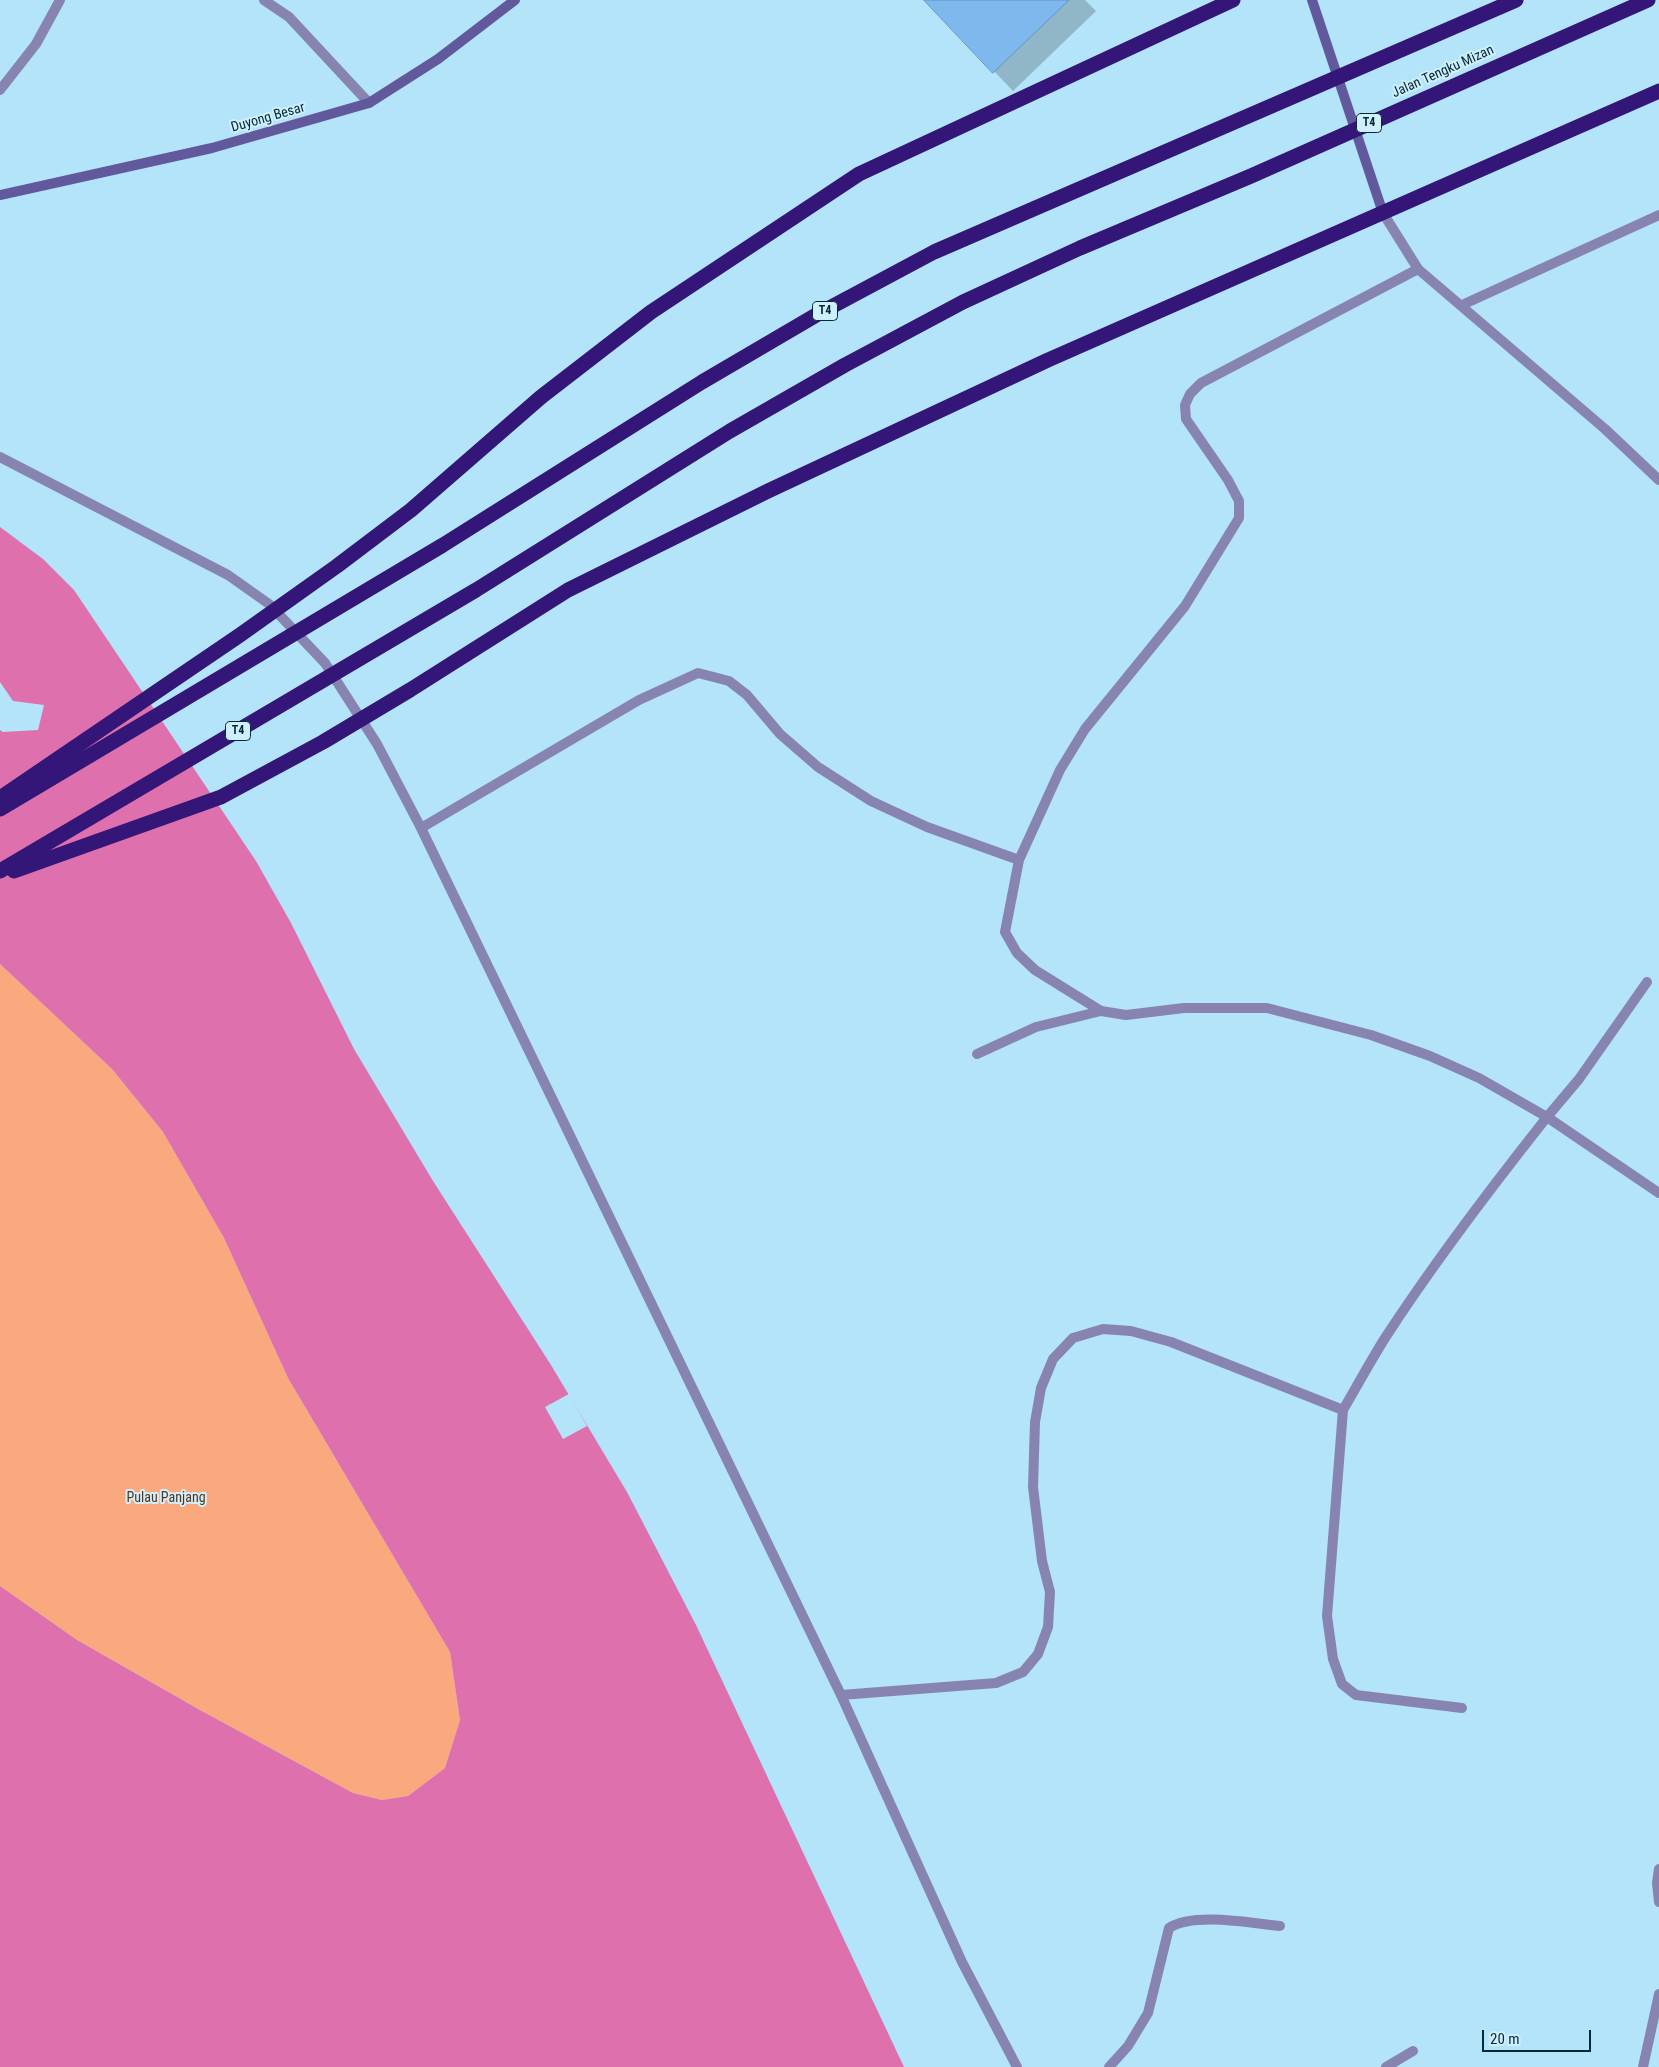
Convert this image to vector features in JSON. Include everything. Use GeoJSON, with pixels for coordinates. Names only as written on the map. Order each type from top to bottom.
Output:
{"type":"FeatureCollection","features":[{"type":"Feature","properties":{"kind":"highway"},"geometry":{"type":"LineString","coordinates":[[0,798],[240,635],[411,510],[541,397],[651,312],[859,174],[1233,0]]}},
{"type":"Feature","properties":{"kind":"highway","name":"T4"},"geometry":{"type":"LineString","coordinates":[[0,809],[444,545],[702,382],[818,314],[926,257],[1516,0]]}},
{"type":"Feature","properties":{"kind":"highway","name":"Jalan Tengku Mizan"},"geometry":{"type":"LineString","coordinates":[[0,871],[476,590],[730,431],[862,356],[963,302],[1080,248],[1251,176],[1486,70],[1648,0]]}},
{"type":"Feature","properties":{"kind":"highway"},"geometry":{"type":"LineString","coordinates":[[0,876],[221,797],[323,742],[410,690],[568,590],[768,491],[1048,360],[1659,92]]}},
{"type":"Feature","properties":{"kind":"street"},"geometry":{"type":"LineString","coordinates":[[0,90],[36,44],[60,0]]}},
{"type":"Feature","properties":{"kind":"street"},"geometry":{"type":"LineString","coordinates":[[264,0],[289,17],[368,103]]}},
{"type":"Feature","properties":{"kind":"street","name":"Duyong Besar"},"geometry":{"type":"LineString","coordinates":[[0,195],[212,148],[368,103],[438,59],[514,0]]}},
{"type":"Feature","properties":{"kind":"street"},"geometry":{"type":"LineString","coordinates":[[1312,0],[1383,214],[1418,268],[1605,429],[1659,480]]}},
{"type":"Feature","properties":{"kind":"street"},"geometry":{"type":"LineString","coordinates":[[1462,305],[1659,215]]}},
{"type":"Feature","properties":{"kind":"street"},"geometry":{"type":"LineString","coordinates":[[1418,268],[1201,383],[1190,394],[1185,405],[1186,419],[1228,480],[1239,501],[1239,518],[1185,606],[1085,729],[1060,770],[1019,860],[1005,932],[1017,953],[1035,970],[1101,1011],[1126,1015],[1184,1008],[1268,1008],[1371,1035],[1430,1056],[1479,1078],[1546,1118],[1659,1192]]}},
{"type":"Feature","properties":{"kind":"street"},"geometry":{"type":"LineString","coordinates":[[0,457],[228,575],[269,604],[325,663],[377,744],[421,828],[841,1696],[962,1962],[1017,2067]]}},
{"type":"Feature","properties":{"kind":"street"},"geometry":{"type":"LineString","coordinates":[[421,828],[639,700],[698,673],[730,681],[748,695],[780,734],[818,767],[871,801],[927,827],[1019,860]]}},
{"type":"Feature","properties":{"kind":"street"},"geometry":{"type":"LineString","coordinates":[[1462,1708],[1356,1695],[1342,1684],[1333,1659],[1327,1616],[1343,1410],[1385,1339],[1437,1261],[1482,1199],[1546,1118],[1580,1079],[1647,982]]}},
{"type":"Feature","properties":{"kind":"street"},"geometry":{"type":"LineString","coordinates":[[977,1054],[1036,1027],[1101,1011]]}},
{"type":"Feature","properties":{"kind":"street"},"geometry":{"type":"LineString","coordinates":[[841,1696],[996,1683],[1024,1672],[1038,1654],[1048,1627],[1050,1592],[1042,1561],[1033,1487],[1035,1422],[1041,1388],[1054,1359],[1073,1338],[1103,1329],[1131,1331],[1171,1342],[1343,1410]]}},
{"type":"Feature","properties":{"kind":"street"},"geometry":{"type":"LineString","coordinates":[[1659,1869],[1657,1883],[1659,1902]]}},
{"type":"Feature","properties":{"kind":"street"},"geometry":{"type":"LineString","coordinates":[[1109,2067],[1128,2046],[1148,2013],[1169,1928],[1178,1922],[1200,1919],[1280,1926]]}},
{"type":"Feature","properties":{"kind":"street"},"geometry":{"type":"LineString","coordinates":[[1643,2067],[1659,1994]]}},
{"type":"Feature","properties":{"kind":"street"},"geometry":{"type":"LineString","coordinates":[[1386,2067],[1413,2051]]}},
{"type":"Feature","properties":{"kind":"green space","name":"Pulau Panjang"},"geometry":{"type":"Polygon","coordinates":[[[0,964],[112,1069],[163,1132],[224,1238],[288,1378],[450,1652],[460,1720],[445,1768],[408,1796],[382,1800],[353,1793],[200,1710],[77,1640],[0,1586],[0,964]]]}},
{"type":"Feature","properties":{"kind":"shaded area"},"geometry":{"type":"Polygon","coordinates":[[[0,527],[43,559],[74,590],[256,861],[291,923],[354,1049],[433,1181],[551,1365],[627,1492],[696,1625],[904,2067],[0,2067],[0,1586],[77,1640],[200,1710],[353,1793],[382,1800],[408,1796],[445,1768],[460,1720],[450,1652],[288,1378],[224,1238],[163,1132],[112,1069],[0,964],[0,730],[3,732],[38,730],[44,705],[13,701],[0,682],[0,527]]]}},
{"type":"Feature","properties":{"kind":"pier"},"geometry":{"type":"Polygon","coordinates":[[[569,1394],[587,1426],[563,1439],[545,1407],[569,1394]]]}},
{"type":"Feature","properties":{"kind":"building"},"geometry":{"type":"Polygon","coordinates":[[[924,0],[1069,0],[993,73],[924,0]]]}}]}
